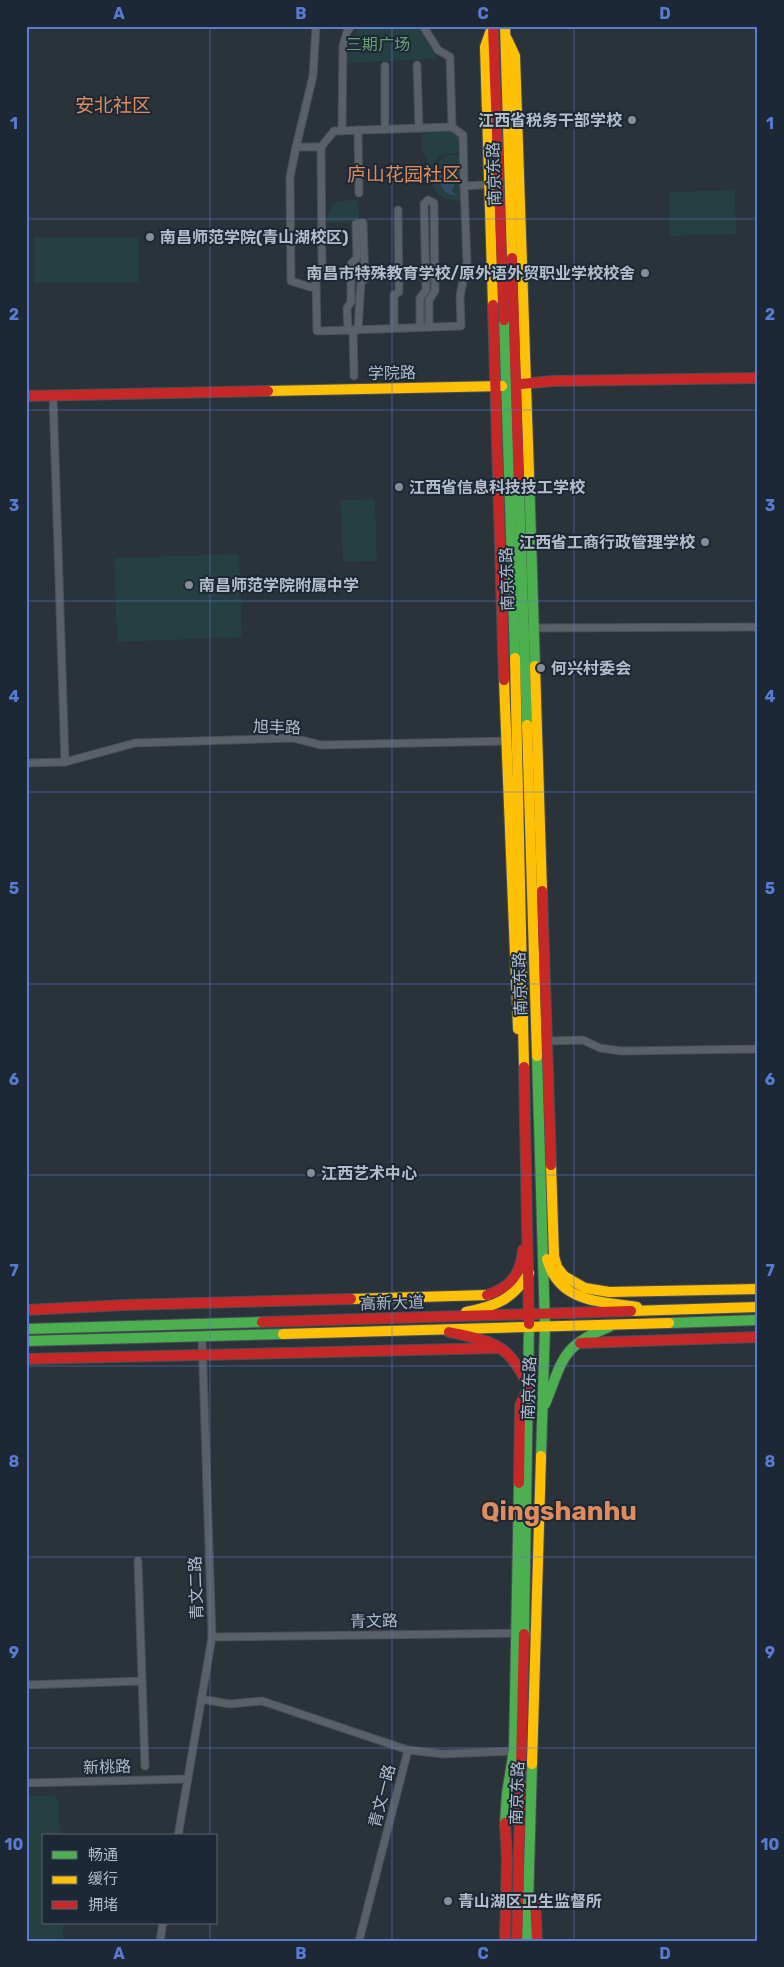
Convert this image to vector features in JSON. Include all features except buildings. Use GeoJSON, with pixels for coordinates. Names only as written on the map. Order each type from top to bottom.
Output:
{"type":"FeatureCollection","features":[{"type":"Feature","properties":{"kind":"main road","name":"南京东路"},"geometry":{"type":"LineString","coordinates":[[492,26],[516,385],[529,628],[528,741],[545,1314],[528,1941]]}},
{"type":"Feature","properties":{"kind":"main road"},"geometry":{"type":"LineString","coordinates":[[26,1310],[125,1305],[487,1295],[502,1292],[520,1272],[523,1259],[519,1059],[506,741],[485,47],[492,26]]}},
{"type":"Feature","properties":{"kind":"main road","name":"南京东路"},"geometry":{"type":"LineString","coordinates":[[506,29],[516,385],[517,741],[529,1272],[529,1386],[520,1633],[517,1941]]}},
{"type":"Feature","properties":{"kind":"main road","name":"学院路"},"geometry":{"type":"LineString","coordinates":[[26,396],[496,386],[553,381],[758,378]]}},
{"type":"Feature","properties":{"kind":"main road"},"geometry":{"type":"LineString","coordinates":[[529,628],[550,1166],[554,1256],[557,1267],[575,1285],[587,1290],[609,1292],[758,1289]]}},
{"type":"Feature","properties":{"kind":"main road"},"geometry":{"type":"LineString","coordinates":[[543,1237],[549,1270],[562,1285],[575,1295],[650,1310]]}},
{"type":"Feature","properties":{"kind":"main road"},"geometry":{"type":"LineString","coordinates":[[442,1316],[497,1305],[521,1286],[529,1272]]}},
{"type":"Feature","properties":{"kind":"main road","name":"高新大道"},"geometry":{"type":"LineString","coordinates":[[26,1329],[758,1307]]}},
{"type":"Feature","properties":{"kind":"main road","name":"高新大道"},"geometry":{"type":"LineString","coordinates":[[26,1341],[758,1320]]}},
{"type":"Feature","properties":{"kind":"main road"},"geometry":{"type":"LineString","coordinates":[[543,1409],[561,1361],[580,1342],[594,1333],[615,1324]]}},
{"type":"Feature","properties":{"kind":"main road"},"geometry":{"type":"LineString","coordinates":[[442,1330],[484,1341],[499,1348],[511,1357],[529,1386]]}},
{"type":"Feature","properties":{"kind":"main road"},"geometry":{"type":"LineString","coordinates":[[580,1342],[758,1337]]}},
{"type":"Feature","properties":{"kind":"main road"},"geometry":{"type":"LineString","coordinates":[[26,1359],[499,1348]]}},
{"type":"Feature","properties":{"kind":"main road"},"geometry":{"type":"LineString","coordinates":[[537,1941],[535,1905],[546,1530],[540,1509]]}},
{"type":"Feature","properties":{"kind":"main road"},"geometry":{"type":"LineString","coordinates":[[505,1941],[507,1859],[504,1832],[507,1793],[518,1751]]}},
{"type":"Feature","properties":{"kind":"street"},"geometry":{"type":"LineString","coordinates":[[316,26],[313,76],[290,176],[291,281],[316,287]]}},
{"type":"Feature","properties":{"kind":"street"},"geometry":{"type":"LineString","coordinates":[[342,131],[343,46],[351,26]]}},
{"type":"Feature","properties":{"kind":"street"},"geometry":{"type":"LineString","coordinates":[[422,26],[438,50],[450,57],[452,126]]}},
{"type":"Feature","properties":{"kind":"street"},"geometry":{"type":"LineString","coordinates":[[417,65],[419,128]]}},
{"type":"Feature","properties":{"kind":"street"},"geometry":{"type":"LineString","coordinates":[[385,66],[385,129]]}},
{"type":"Feature","properties":{"kind":"street"},"geometry":{"type":"LineString","coordinates":[[452,126],[463,135],[467,263],[460,296],[461,326],[318,330],[316,287],[322,266],[321,147],[334,131],[358,130],[452,126]]}},
{"type":"Feature","properties":{"kind":"street"},"geometry":{"type":"LineString","coordinates":[[358,130],[359,193]]}},
{"type":"Feature","properties":{"kind":"street"},"geometry":{"type":"LineString","coordinates":[[296,147],[321,147]]}},
{"type":"Feature","properties":{"kind":"street"},"geometry":{"type":"LineString","coordinates":[[464,186],[481,185]]}},
{"type":"Feature","properties":{"kind":"street"},"geometry":{"type":"LineString","coordinates":[[420,327],[420,298],[426,290],[424,204],[428,200],[434,203],[436,291],[429,300],[430,327]]}},
{"type":"Feature","properties":{"kind":"street"},"geometry":{"type":"LineString","coordinates":[[394,328],[394,295],[399,292],[398,210]]}},
{"type":"Feature","properties":{"kind":"street"},"geometry":{"type":"LineString","coordinates":[[353,330],[348,308],[351,302],[351,264],[356,258],[356,224],[363,223],[364,279],[361,282],[353,330],[354,376]]}},
{"type":"Feature","properties":{"kind":"street"},"geometry":{"type":"LineString","coordinates":[[53,395],[65,762]]}},
{"type":"Feature","properties":{"kind":"street"},"geometry":{"type":"LineString","coordinates":[[529,628],[758,627]]}},
{"type":"Feature","properties":{"kind":"street","name":"旭丰路"},"geometry":{"type":"LineString","coordinates":[[26,763],[65,762],[135,743],[292,738],[321,745],[528,741]]}},
{"type":"Feature","properties":{"kind":"street"},"geometry":{"type":"LineString","coordinates":[[546,1041],[584,1040],[600,1048],[621,1051],[758,1049]]}},
{"type":"Feature","properties":{"kind":"street"},"geometry":{"type":"LineString","coordinates":[[542,1208],[550,1166]]}},
{"type":"Feature","properties":{"kind":"street","name":"青文二路"},"geometry":{"type":"LineString","coordinates":[[178,1834],[212,1637],[202,1337]]}},
{"type":"Feature","properties":{"kind":"street"},"geometry":{"type":"LineString","coordinates":[[138,1561],[145,1766]]}},
{"type":"Feature","properties":{"kind":"street","name":"青文路"},"geometry":{"type":"LineString","coordinates":[[212,1637],[537,1633]]}},
{"type":"Feature","properties":{"kind":"street"},"geometry":{"type":"LineString","coordinates":[[26,1684],[142,1681]]}},
{"type":"Feature","properties":{"kind":"street"},"geometry":{"type":"LineString","coordinates":[[201,1699],[230,1704],[262,1701],[408,1750]]}},
{"type":"Feature","properties":{"kind":"street","name":"青文一路"},"geometry":{"type":"LineString","coordinates":[[359,1941],[408,1750],[443,1754],[533,1751]]}},
{"type":"Feature","properties":{"kind":"street","name":"新桃路"},"geometry":{"type":"LineString","coordinates":[[26,1783],[188,1778]]}},
{"type":"Feature","properties":{"kind":"street"},"geometry":{"type":"LineString","coordinates":[[528,1941],[535,1905]]}},
{"type":"Feature","properties":{"kind":"street"},"geometry":{"type":"LineString","coordinates":[[160,1941],[163,1924]]}},
{"type":"Feature","properties":{"kind":"green space","name":"三期广场"},"geometry":{"type":"Polygon","coordinates":[[[360,26],[417,26],[438,59],[347,63],[351,41],[360,26]]]}},
{"type":"Feature","properties":{"kind":"green space"},"geometry":{"type":"Polygon","coordinates":[[[452,131],[459,137],[460,152],[439,155],[432,167],[422,151],[422,132],[452,131]]]}},
{"type":"Feature","properties":{"kind":"green space"},"geometry":{"type":"Polygon","coordinates":[[[450,155],[462,155],[464,201],[447,199],[433,188],[433,177],[437,164],[450,155]]]}},
{"type":"Feature","properties":{"kind":"green space"},"geometry":{"type":"Polygon","coordinates":[[[735,190],[736,234],[670,236],[669,192],[735,190]]]}},
{"type":"Feature","properties":{"kind":"green space"},"geometry":{"type":"Polygon","coordinates":[[[358,200],[359,222],[325,223],[333,205],[339,201],[358,200]]]}},
{"type":"Feature","properties":{"kind":"green space"},"geometry":{"type":"Polygon","coordinates":[[[34,237],[139,237],[139,283],[34,283],[34,237]]]}},
{"type":"Feature","properties":{"kind":"green space"},"geometry":{"type":"Polygon","coordinates":[[[375,499],[377,561],[343,562],[340,500],[375,499]]]}},
{"type":"Feature","properties":{"kind":"green space"},"geometry":{"type":"Polygon","coordinates":[[[239,554],[242,637],[117,642],[114,558],[239,554]]]}},
{"type":"Feature","properties":{"kind":"green space"},"geometry":{"type":"Polygon","coordinates":[[[56,1795],[59,1803],[60,1834],[42,1834],[42,1924],[63,1924],[63,1941],[26,1941],[26,1796],[56,1795]]]}},
{"type":"Feature","properties":{"kind":"water"},"geometry":{"type":"Polygon","coordinates":[[[446,164],[449,169],[452,168],[454,174],[457,173],[458,182],[455,183],[452,191],[458,196],[446,192],[440,184],[440,174],[446,164]]]}},
{"type":"Feature","properties":{"kind":"traffic: fast"},"geometry":{"type":"LineString","coordinates":[[504,320],[515,658]]}},
{"type":"Feature","properties":{"kind":"traffic: fast"},"geometry":{"type":"LineString","coordinates":[[529,474],[535,666]]}},
{"type":"Feature","properties":{"kind":"traffic: fast"},"geometry":{"type":"LineString","coordinates":[[519,489],[527,725]]}},
{"type":"Feature","properties":{"kind":"traffic: fast"},"geometry":{"type":"LineString","coordinates":[[537,1056],[545,1326],[541,1456]]}},
{"type":"Feature","properties":{"kind":"traffic: fast"},"geometry":{"type":"LineString","coordinates":[[669,1323],[758,1320]]}},
{"type":"Feature","properties":{"kind":"traffic: fast"},"geometry":{"type":"LineString","coordinates":[[26,1329],[262,1322]]}},
{"type":"Feature","properties":{"kind":"traffic: fast"},"geometry":{"type":"LineString","coordinates":[[524,1634],[529,1324]]}},
{"type":"Feature","properties":{"kind":"traffic: fast"},"geometry":{"type":"LineString","coordinates":[[545,1404],[565,1356],[581,1341],[609,1327]]}},
{"type":"Feature","properties":{"kind":"traffic: fast"},"geometry":{"type":"LineString","coordinates":[[26,1341],[283,1334]]}},
{"type":"Feature","properties":{"kind":"traffic: fast"},"geometry":{"type":"LineString","coordinates":[[505,1823],[507,1793],[514,1750],[519,1483]]}},
{"type":"Feature","properties":{"kind":"traffic: fast"},"geometry":{"type":"LineString","coordinates":[[527,1941],[532,1764]]}},
{"type":"Feature","properties":{"kind":"traffic: slow"},"geometry":{"type":"LineString","coordinates":[[505,26],[512,258]]}},
{"type":"Feature","properties":{"kind":"traffic: slow"},"geometry":{"type":"LineString","coordinates":[[491,30],[485,47],[493,305]]}},
{"type":"Feature","properties":{"kind":"traffic: slow"},"geometry":{"type":"LineString","coordinates":[[507,39],[515,56],[529,474]]}},
{"type":"Feature","properties":{"kind":"traffic: slow"},"geometry":{"type":"LineString","coordinates":[[268,391],[502,386]]}},
{"type":"Feature","properties":{"kind":"traffic: slow"},"geometry":{"type":"LineString","coordinates":[[515,658],[524,1067]]}},
{"type":"Feature","properties":{"kind":"traffic: slow"},"geometry":{"type":"LineString","coordinates":[[535,666],[542,891]]}},
{"type":"Feature","properties":{"kind":"traffic: slow"},"geometry":{"type":"LineString","coordinates":[[504,680],[518,1029]]}},
{"type":"Feature","properties":{"kind":"traffic: slow"},"geometry":{"type":"LineString","coordinates":[[527,725],[537,1056]]}},
{"type":"Feature","properties":{"kind":"traffic: slow"},"geometry":{"type":"LineString","coordinates":[[551,1165],[554,1256],[557,1267],[564,1276]]}},
{"type":"Feature","properties":{"kind":"traffic: slow"},"geometry":{"type":"LineString","coordinates":[[547,1259],[553,1273],[561,1284],[571,1292],[595,1301],[637,1307]]}},
{"type":"Feature","properties":{"kind":"traffic: slow"},"geometry":{"type":"LineString","coordinates":[[466,1312],[495,1304],[510,1296],[529,1273]]}},
{"type":"Feature","properties":{"kind":"traffic: slow"},"geometry":{"type":"LineString","coordinates":[[564,1276],[585,1288],[609,1292],[758,1289]]}},
{"type":"Feature","properties":{"kind":"traffic: slow"},"geometry":{"type":"LineString","coordinates":[[351,1299],[487,1295]]}},
{"type":"Feature","properties":{"kind":"traffic: slow"},"geometry":{"type":"LineString","coordinates":[[631,1311],[758,1307]]}},
{"type":"Feature","properties":{"kind":"traffic: slow"},"geometry":{"type":"LineString","coordinates":[[283,1334],[669,1323]]}},
{"type":"Feature","properties":{"kind":"traffic: slow"},"geometry":{"type":"LineString","coordinates":[[532,1764],[541,1456]]}},
{"type":"Feature","properties":{"kind":"traffic: jam"},"geometry":{"type":"LineString","coordinates":[[493,26],[504,320]]}},
{"type":"Feature","properties":{"kind":"traffic: jam"},"geometry":{"type":"LineString","coordinates":[[512,258],[519,489]]}},
{"type":"Feature","properties":{"kind":"traffic: jam"},"geometry":{"type":"LineString","coordinates":[[493,305],[504,680]]}},
{"type":"Feature","properties":{"kind":"traffic: jam"},"geometry":{"type":"LineString","coordinates":[[521,384],[553,381],[758,378]]}},
{"type":"Feature","properties":{"kind":"traffic: jam"},"geometry":{"type":"LineString","coordinates":[[26,396],[268,391]]}},
{"type":"Feature","properties":{"kind":"traffic: jam"},"geometry":{"type":"LineString","coordinates":[[542,891],[551,1165]]}},
{"type":"Feature","properties":{"kind":"traffic: jam"},"geometry":{"type":"LineString","coordinates":[[524,1067],[529,1324]]}},
{"type":"Feature","properties":{"kind":"traffic: jam"},"geometry":{"type":"LineString","coordinates":[[487,1295],[502,1288],[513,1279],[520,1266],[523,1250]]}},
{"type":"Feature","properties":{"kind":"traffic: jam"},"geometry":{"type":"LineString","coordinates":[[26,1310],[125,1305],[351,1299]]}},
{"type":"Feature","properties":{"kind":"traffic: jam"},"geometry":{"type":"LineString","coordinates":[[262,1322],[631,1311]]}},
{"type":"Feature","properties":{"kind":"traffic: jam"},"geometry":{"type":"LineString","coordinates":[[449,1332],[483,1340],[499,1347],[514,1362],[529,1385],[520,1406],[519,1483]]}},
{"type":"Feature","properties":{"kind":"traffic: jam"},"geometry":{"type":"LineString","coordinates":[[580,1343],[758,1337]]}},
{"type":"Feature","properties":{"kind":"traffic: jam"},"geometry":{"type":"LineString","coordinates":[[26,1359],[499,1348]]}},
{"type":"Feature","properties":{"kind":"traffic: jam"},"geometry":{"type":"LineString","coordinates":[[517,1941],[524,1634]]}},
{"type":"Feature","properties":{"kind":"traffic: jam"},"geometry":{"type":"LineString","coordinates":[[505,1823],[507,1859],[505,1941]]}},
{"type":"Feature","properties":{"kind":"traffic: jam"},"geometry":{"type":"LineString","coordinates":[[535,1899],[537,1941]]}},
{"type":"Feature","properties":{"kind":"place","name":"江西省税务干部学校"},"geometry":{"type":"Point","coordinates":[632,120]}},
{"type":"Feature","properties":{"kind":"place","name":"南昌师范学院(青山湖校区)"},"geometry":{"type":"Point","coordinates":[150,237]}},
{"type":"Feature","properties":{"kind":"place","name":"南昌市特殊教育学校/原外语外贸职业学校校舍"},"geometry":{"type":"Point","coordinates":[645,273]}},
{"type":"Feature","properties":{"kind":"place","name":"江西省信息科技技工学校"},"geometry":{"type":"Point","coordinates":[399,487]}},
{"type":"Feature","properties":{"kind":"place","name":"江西省工商行政管理学校"},"geometry":{"type":"Point","coordinates":[705,542]}},
{"type":"Feature","properties":{"kind":"place","name":"南昌师范学院附属中学"},"geometry":{"type":"Point","coordinates":[189,585]}},
{"type":"Feature","properties":{"kind":"place","name":"何兴村委会"},"geometry":{"type":"Point","coordinates":[541,668]}},
{"type":"Feature","properties":{"kind":"place","name":"江西艺术中心"},"geometry":{"type":"Point","coordinates":[311,1173]}},
{"type":"Feature","properties":{"kind":"place","name":"青山湖区卫生监督所"},"geometry":{"type":"Point","coordinates":[448,1901]}},
{"type":"Feature","properties":{"kind":"district","name":"安北社区"},"geometry":{"type":"Point","coordinates":[113,105]}},
{"type":"Feature","properties":{"kind":"district","name":"庐山花园社区"},"geometry":{"type":"Point","coordinates":[404,174]}},
{"type":"Feature","properties":{"kind":"district","name":"Qingshanhu"},"geometry":{"type":"Point","coordinates":[559,1511]}}]}
